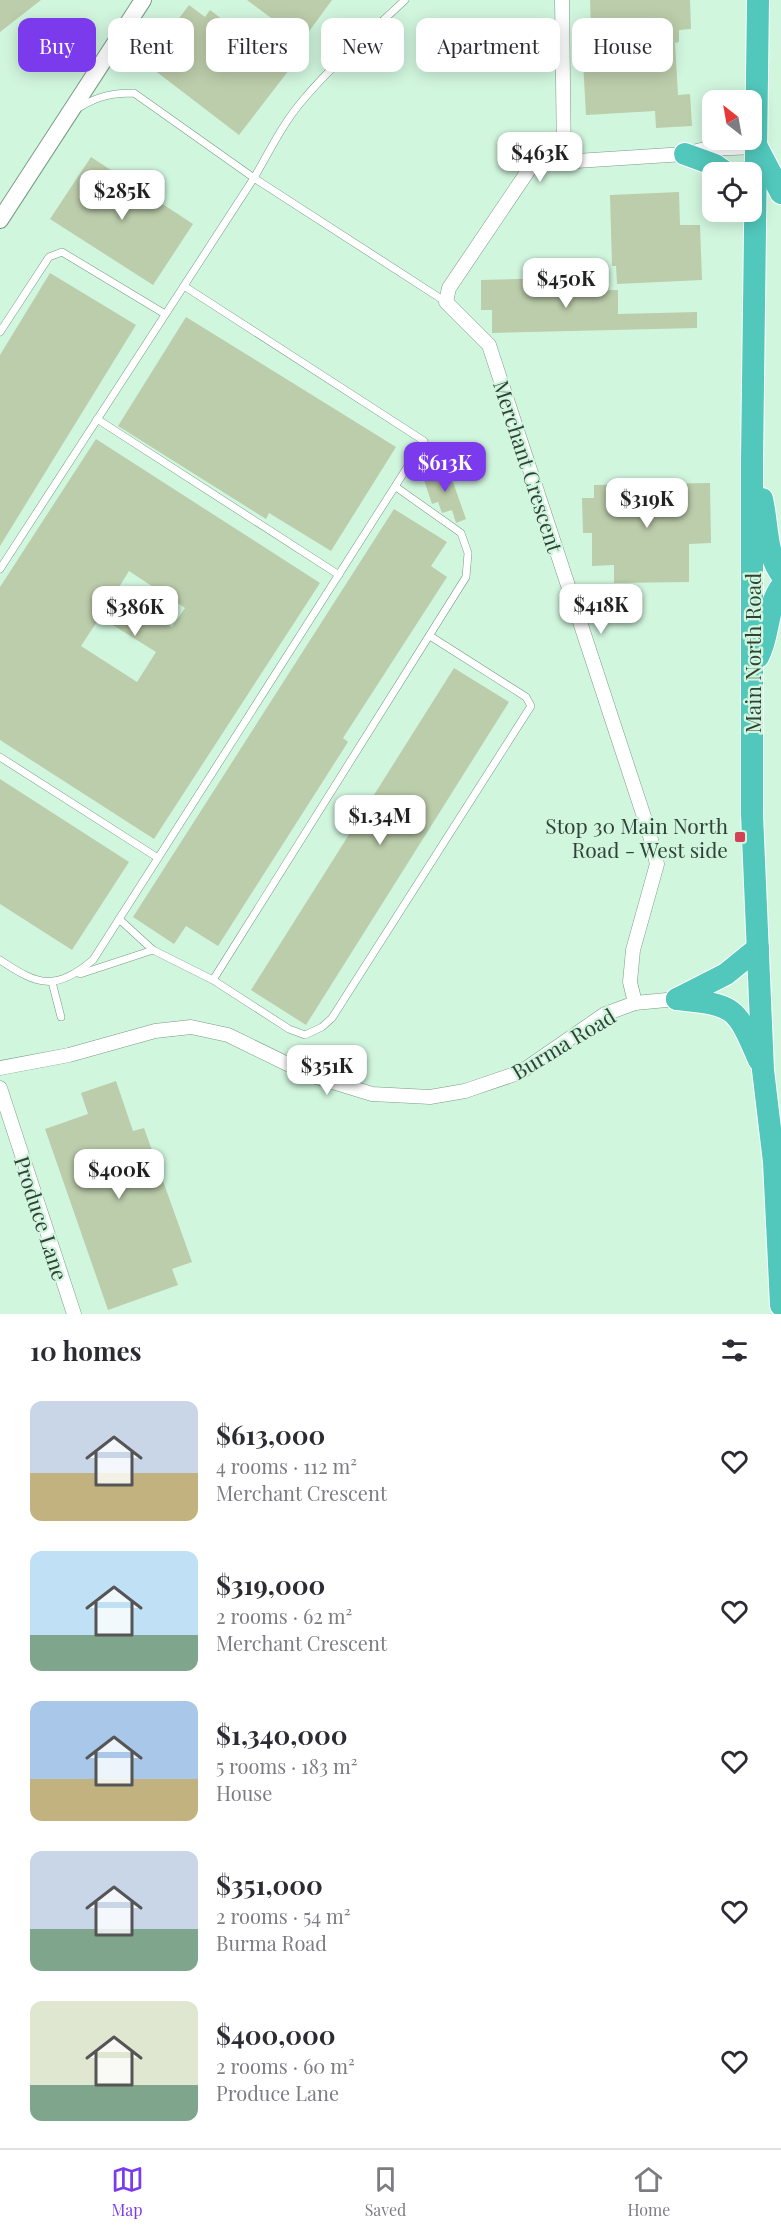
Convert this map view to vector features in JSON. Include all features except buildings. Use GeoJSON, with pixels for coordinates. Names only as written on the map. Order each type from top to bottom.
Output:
{"type":"FeatureCollection","features":[{"type":"Feature","properties":{"kind":"highway","name":"Main North Road"},"geometry":{"type":"LineString","coordinates":[[757,90],[758,0]]}},
{"type":"Feature","properties":{"kind":"highway"},"geometry":{"type":"LineString","coordinates":[[759,150],[781,193]]}},
{"type":"Feature","properties":{"kind":"highway"},"geometry":{"type":"LineString","coordinates":[[685,154],[707,162]]}},
{"type":"Feature","properties":{"kind":"highway","name":"Main North Road"},"geometry":{"type":"LineString","coordinates":[[753,222],[752,814],[763,1070],[774,1162],[781,1305]]}},
{"type":"Feature","properties":{"kind":"highway"},"geometry":{"type":"LineString","coordinates":[[752,461],[766,514],[768,546],[781,574]]}},
{"type":"Feature","properties":{"kind":"highway"},"geometry":{"type":"LineString","coordinates":[[751,669],[763,647],[772,603],[781,587]]}},
{"type":"Feature","properties":{"kind":"highway"},"geometry":{"type":"LineString","coordinates":[[677,999],[726,974],[758,948]]}},
{"type":"Feature","properties":{"kind":"highway"},"geometry":{"type":"LineString","coordinates":[[677,999],[719,1004],[732,1012],[744,1028],[763,1070]]}},
{"type":"Feature","properties":{"kind":"street"},"geometry":{"type":"LineString","coordinates":[[1,217],[143,0]]}},
{"type":"Feature","properties":{"kind":"street"},"geometry":{"type":"LineString","coordinates":[[562,0],[564,161]]}},
{"type":"Feature","properties":{"kind":"street"},"geometry":{"type":"LineString","coordinates":[[446,302],[449,288],[530,168],[545,163],[685,154],[702,150]]}},
{"type":"Feature","properties":{"kind":"street","name":"Merchant Crescent"},"geometry":{"type":"LineString","coordinates":[[446,302],[489,345],[649,832],[657,864],[633,950],[630,982],[635,1003]]}},
{"type":"Feature","properties":{"kind":"street","name":"Burma Road"},"geometry":{"type":"LineString","coordinates":[[0,1068],[69,1055],[155,1031],[191,1028],[228,1035],[310,1075],[372,1094],[430,1097],[465,1091],[521,1072],[605,1014],[635,1003],[677,999]]}},
{"type":"Feature","properties":{"kind":"street","name":"Produce Lane"},"geometry":{"type":"LineString","coordinates":[[0,1088],[74,1314]]}},
{"type":"Feature","properties":{"kind":"lane"},"geometry":{"type":"LineString","coordinates":[[0,569],[303,100],[405,0]]}},
{"type":"Feature","properties":{"kind":"lane","name":"Merchant Crescent"},"geometry":{"type":"LineString","coordinates":[[70,113],[94,99],[113,93],[134,93],[254,178],[446,302]]}},
{"type":"Feature","properties":{"kind":"lane"},"geometry":{"type":"LineString","coordinates":[[0,332],[49,257],[62,252],[165,314]]}},
{"type":"Feature","properties":{"kind":"lane"},"geometry":{"type":"LineString","coordinates":[[75,975],[93,960],[424,441],[184,286]]}},
{"type":"Feature","properties":{"kind":"lane"},"geometry":{"type":"LineString","coordinates":[[97,419],[339,575]]}},
{"type":"Feature","properties":{"kind":"lane"},"geometry":{"type":"LineString","coordinates":[[213,980],[466,577],[468,553],[461,533],[396,487]]}},
{"type":"Feature","properties":{"kind":"lane"},"geometry":{"type":"LineString","coordinates":[[119,919],[153,950],[213,980],[289,1029],[305,1035],[322,1028],[332,1018],[531,706],[526,697],[430,636]]}},
{"type":"Feature","properties":{"kind":"lane"},"geometry":{"type":"LineString","coordinates":[[0,757],[158,858]]}},
{"type":"Feature","properties":{"kind":"lane"},"geometry":{"type":"LineString","coordinates":[[0,960],[22,975],[41,982],[52,982],[153,950]]}},
{"type":"Feature","properties":{"kind":"lane"},"geometry":{"type":"LineString","coordinates":[[52,982],[61,1017]]}},
{"type":"Feature","properties":{"kind":"place","name":"Stop 30 Main North Road - West side"},"geometry":{"type":"Point","coordinates":[740,837]}}]}
